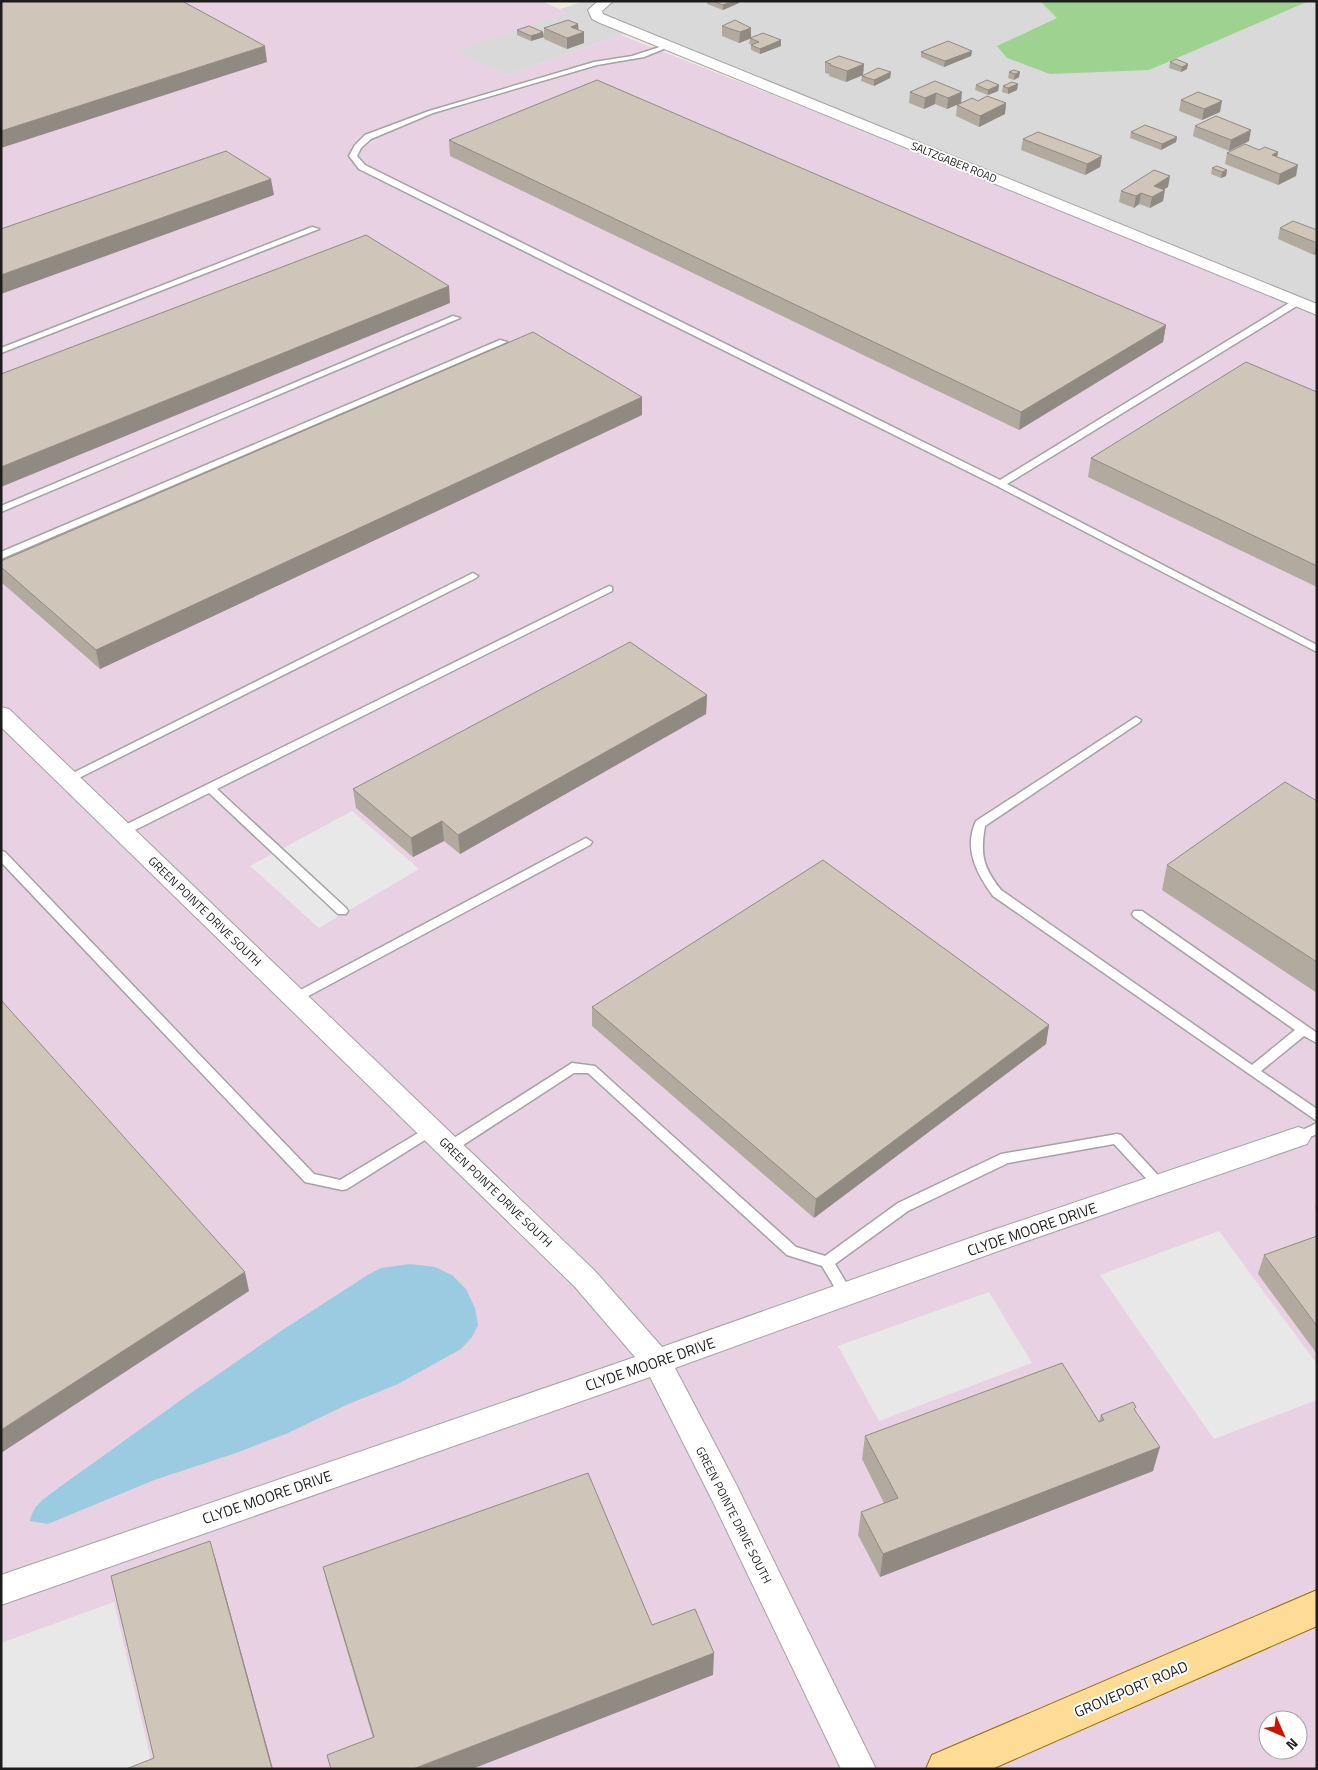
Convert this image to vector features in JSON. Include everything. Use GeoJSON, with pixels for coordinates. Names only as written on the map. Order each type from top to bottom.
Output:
{"type":"FeatureCollection","features":[{"type":"Feature","properties":{"kind":"main road","name":"GROVEPORT ROAD"},"geometry":{"type":"LineString","coordinates":[[946,1769],[1317,1608]]}},
{"type":"Feature","properties":{"kind":"street","name":"SALTZGABER ROAD"},"geometry":{"type":"LineString","coordinates":[[607,1],[594,10],[598,16],[605,20],[1317,310]]}},
{"type":"Feature","properties":{"kind":"street","name":"GREEN POINTE DRIVE SOUTH"},"geometry":{"type":"LineString","coordinates":[[1,714],[585,1279],[657,1362],[724,1492],[859,1769]]}},
{"type":"Feature","properties":{"kind":"street","name":"CLYDE MOORE DRIVE"},"geometry":{"type":"LineString","coordinates":[[1,1590],[1160,1185],[1310,1127]]}},
{"type":"Feature","properties":{"kind":"lane"},"geometry":{"type":"LineString","coordinates":[[668,46],[621,61],[596,63],[431,112],[368,137],[358,147],[353,156],[362,167],[1000,484],[1317,649]]}},
{"type":"Feature","properties":{"kind":"lane"},"geometry":{"type":"LineString","coordinates":[[1,351],[315,228]]}},
{"type":"Feature","properties":{"kind":"lane"},"geometry":{"type":"LineString","coordinates":[[1000,484],[1297,302]]}},
{"type":"Feature","properties":{"kind":"lane"},"geometry":{"type":"LineString","coordinates":[[1,509],[456,318]]}},
{"type":"Feature","properties":{"kind":"lane"},"geometry":{"type":"LineString","coordinates":[[1,556],[503,342]]}},
{"type":"Feature","properties":{"kind":"lane"},"geometry":{"type":"LineString","coordinates":[[69,779],[473,576]]}},
{"type":"Feature","properties":{"kind":"lane"},"geometry":{"type":"LineString","coordinates":[[123,831],[610,589]]}},
{"type":"Feature","properties":{"kind":"lane"},"geometry":{"type":"LineString","coordinates":[[1136,720],[980,824],[975,850],[983,875],[998,894],[1252,1071],[1310,1127]]}},
{"type":"Feature","properties":{"kind":"lane"},"geometry":{"type":"LineString","coordinates":[[210,788],[342,911]]}},
{"type":"Feature","properties":{"kind":"lane"},"geometry":{"type":"LineString","coordinates":[[295,998],[586,842]]}},
{"type":"Feature","properties":{"kind":"lane"},"geometry":{"type":"LineString","coordinates":[[1,854],[310,1178],[342,1185],[441,1138],[572,1068],[591,1069],[792,1251],[827,1262],[846,1294]]}},
{"type":"Feature","properties":{"kind":"lane"},"geometry":{"type":"LineString","coordinates":[[1138,914],[1317,1039]]}},
{"type":"Feature","properties":{"kind":"lane"},"geometry":{"type":"LineString","coordinates":[[1252,1071],[1303,1030]]}},
{"type":"Feature","properties":{"kind":"lane"},"geometry":{"type":"LineString","coordinates":[[827,1262],[903,1207],[1006,1158],[1117,1139],[1160,1185]]}},
{"type":"Feature","properties":{"kind":"shaded area"},"geometry":{"type":"Polygon","coordinates":[[[1,1],[542,1],[568,13],[456,51],[507,75],[621,35],[1317,310],[1317,1769],[1,1769],[1,1]]]}},
{"type":"Feature","properties":{"kind":"shaded area"},"geometry":{"type":"Polygon","coordinates":[[[585,1],[1317,1],[1317,310],[632,31],[507,75],[455,51],[567,13],[560,9],[585,1]]]}},
{"type":"Feature","properties":{"kind":"shaded area"},"geometry":{"type":"Polygon","coordinates":[[[352,811],[419,869],[319,928],[250,866],[352,811]]]}},
{"type":"Feature","properties":{"kind":"shaded area"},"geometry":{"type":"Polygon","coordinates":[[[1219,1231],[1317,1364],[1317,1400],[1214,1439],[1100,1275],[1219,1231]]]}},
{"type":"Feature","properties":{"kind":"shaded area"},"geometry":{"type":"Polygon","coordinates":[[[989,1292],[1032,1363],[879,1421],[838,1346],[989,1292]]]}},
{"type":"Feature","properties":{"kind":"shaded area"},"geometry":{"type":"Polygon","coordinates":[[[114,1602],[153,1769],[1,1769],[1,1643],[114,1602]]]}},
{"type":"Feature","properties":{"kind":"green space"},"geometry":{"type":"Polygon","coordinates":[[[1040,1],[1309,1],[1149,70],[1050,74],[1007,58],[997,46],[1057,18],[1040,1]]]}},
{"type":"Feature","properties":{"kind":"water"},"geometry":{"type":"Polygon","coordinates":[[[410,1264],[435,1267],[452,1275],[466,1289],[475,1308],[478,1325],[472,1337],[461,1349],[398,1384],[346,1405],[288,1433],[236,1453],[154,1480],[48,1524],[30,1521],[40,1502],[188,1395],[281,1331],[381,1268],[410,1264]]]}},
{"type":"Feature","properties":{"kind":"building"},"geometry":{"type":"Polygon","coordinates":[[[1,1],[182,1],[265,46],[1,131],[1,1]]]}},
{"type":"Feature","properties":{"kind":"building"},"geometry":{"type":"Polygon","coordinates":[[[713,1],[732,1],[723,5],[713,1]]]}},
{"type":"Feature","properties":{"kind":"building"},"geometry":{"type":"Polygon","coordinates":[[[568,20],[578,24],[571,27],[584,32],[567,38],[544,28],[568,20]]]}},
{"type":"Feature","properties":{"kind":"building"},"geometry":{"type":"Polygon","coordinates":[[[735,20],[751,28],[740,32],[722,26],[735,20]]]}},
{"type":"Feature","properties":{"kind":"building"},"geometry":{"type":"Polygon","coordinates":[[[529,26],[543,32],[531,36],[517,30],[529,26]]]}},
{"type":"Feature","properties":{"kind":"building"},"geometry":{"type":"Polygon","coordinates":[[[763,33],[781,40],[760,49],[751,45],[759,42],[750,38],[763,33]]]}},
{"type":"Feature","properties":{"kind":"building"},"geometry":{"type":"Polygon","coordinates":[[[948,41],[972,51],[945,61],[921,52],[948,41]]]}},
{"type":"Feature","properties":{"kind":"building"},"geometry":{"type":"Polygon","coordinates":[[[839,56],[864,64],[847,71],[825,62],[839,56]]]}},
{"type":"Feature","properties":{"kind":"building"},"geometry":{"type":"Polygon","coordinates":[[[1176,59],[1188,64],[1182,67],[1170,62],[1176,59]]]}},
{"type":"Feature","properties":{"kind":"building"},"geometry":{"type":"Polygon","coordinates":[[[878,68],[891,72],[874,80],[862,76],[878,68]]]}},
{"type":"Feature","properties":{"kind":"building"},"geometry":{"type":"Polygon","coordinates":[[[1014,70],[1020,72],[1015,74],[1009,72],[1014,70]]]}},
{"type":"Feature","properties":{"kind":"building"},"geometry":{"type":"Polygon","coordinates":[[[597,80],[1166,325],[1021,412],[449,140],[597,80]]]}},
{"type":"Feature","properties":{"kind":"building"},"geometry":{"type":"Polygon","coordinates":[[[987,80],[999,85],[988,90],[976,85],[987,80]]]}},
{"type":"Feature","properties":{"kind":"building"},"geometry":{"type":"Polygon","coordinates":[[[935,81],[962,92],[948,98],[936,93],[925,98],[910,92],[935,81]]]}},
{"type":"Feature","properties":{"kind":"building"},"geometry":{"type":"Polygon","coordinates":[[[1012,82],[1018,84],[1008,88],[1003,86],[1012,82]]]}},
{"type":"Feature","properties":{"kind":"building"},"geometry":{"type":"Polygon","coordinates":[[[1198,92],[1222,101],[1204,109],[1181,100],[1198,92]]]}},
{"type":"Feature","properties":{"kind":"building"},"geometry":{"type":"Polygon","coordinates":[[[987,96],[1006,103],[980,116],[957,105],[972,98],[978,101],[987,96]]]}},
{"type":"Feature","properties":{"kind":"building"},"geometry":{"type":"Polygon","coordinates":[[[1216,116],[1251,130],[1231,140],[1195,126],[1216,116]]]}},
{"type":"Feature","properties":{"kind":"building"},"geometry":{"type":"Polygon","coordinates":[[[1145,125],[1177,137],[1162,144],[1131,132],[1145,125]]]}},
{"type":"Feature","properties":{"kind":"building"},"geometry":{"type":"Polygon","coordinates":[[[1038,132],[1102,156],[1087,164],[1023,139],[1038,132]]]}},
{"type":"Feature","properties":{"kind":"building"},"geometry":{"type":"Polygon","coordinates":[[[1245,144],[1259,150],[1265,147],[1278,152],[1272,155],[1298,165],[1280,174],[1227,153],[1245,144]]]}},
{"type":"Feature","properties":{"kind":"building"},"geometry":{"type":"Polygon","coordinates":[[[226,151],[271,179],[1,275],[1,229],[226,151]]]}},
{"type":"Feature","properties":{"kind":"building"},"geometry":{"type":"Polygon","coordinates":[[[1217,166],[1227,170],[1222,172],[1212,168],[1217,166]]]}},
{"type":"Feature","properties":{"kind":"building"},"geometry":{"type":"Polygon","coordinates":[[[1154,170],[1170,176],[1154,186],[1165,190],[1152,197],[1141,193],[1136,196],[1121,191],[1154,170]]]}},
{"type":"Feature","properties":{"kind":"building"},"geometry":{"type":"Polygon","coordinates":[[[1293,221],[1317,230],[1317,243],[1280,228],[1293,221]]]}},
{"type":"Feature","properties":{"kind":"building"},"geometry":{"type":"Polygon","coordinates":[[[366,235],[449,286],[1,467],[1,374],[366,235]]]}},
{"type":"Feature","properties":{"kind":"building"},"geometry":{"type":"Polygon","coordinates":[[[533,332],[642,397],[96,650],[1,567],[1,561],[533,332]]]}},
{"type":"Feature","properties":{"kind":"building"},"geometry":{"type":"Polygon","coordinates":[[[1246,362],[1317,392],[1317,566],[1091,458],[1246,362]]]}},
{"type":"Feature","properties":{"kind":"building"},"geometry":{"type":"Polygon","coordinates":[[[630,642],[707,695],[458,835],[442,821],[411,838],[353,789],[630,642]]]}},
{"type":"Feature","properties":{"kind":"building"},"geometry":{"type":"Polygon","coordinates":[[[1285,782],[1317,801],[1317,962],[1167,865],[1285,782]]]}},
{"type":"Feature","properties":{"kind":"building"},"geometry":{"type":"Polygon","coordinates":[[[823,860],[1049,1025],[816,1199],[592,1007],[823,860]]]}},
{"type":"Feature","properties":{"kind":"building"},"geometry":{"type":"Polygon","coordinates":[[[1,1000],[245,1272],[1,1430],[1,1000]]]}},
{"type":"Feature","properties":{"kind":"building"},"geometry":{"type":"Polygon","coordinates":[[[1317,1236],[1317,1326],[1264,1255],[1317,1236]]]}},
{"type":"Feature","properties":{"kind":"building"},"geometry":{"type":"Polygon","coordinates":[[[1062,1363],[1099,1422],[1104,1420],[1101,1415],[1133,1402],[1136,1407],[1134,1409],[1160,1447],[883,1554],[861,1512],[898,1498],[865,1436],[1062,1363]]]}},
{"type":"Feature","properties":{"kind":"building"},"geometry":{"type":"Polygon","coordinates":[[[588,1473],[652,1625],[695,1609],[714,1653],[413,1769],[331,1769],[327,1755],[374,1737],[323,1567],[588,1473]]]}},
{"type":"Feature","properties":{"kind":"building"},"geometry":{"type":"Polygon","coordinates":[[[210,1541],[272,1769],[126,1769],[154,1758],[111,1576],[210,1541]]]}}]}
